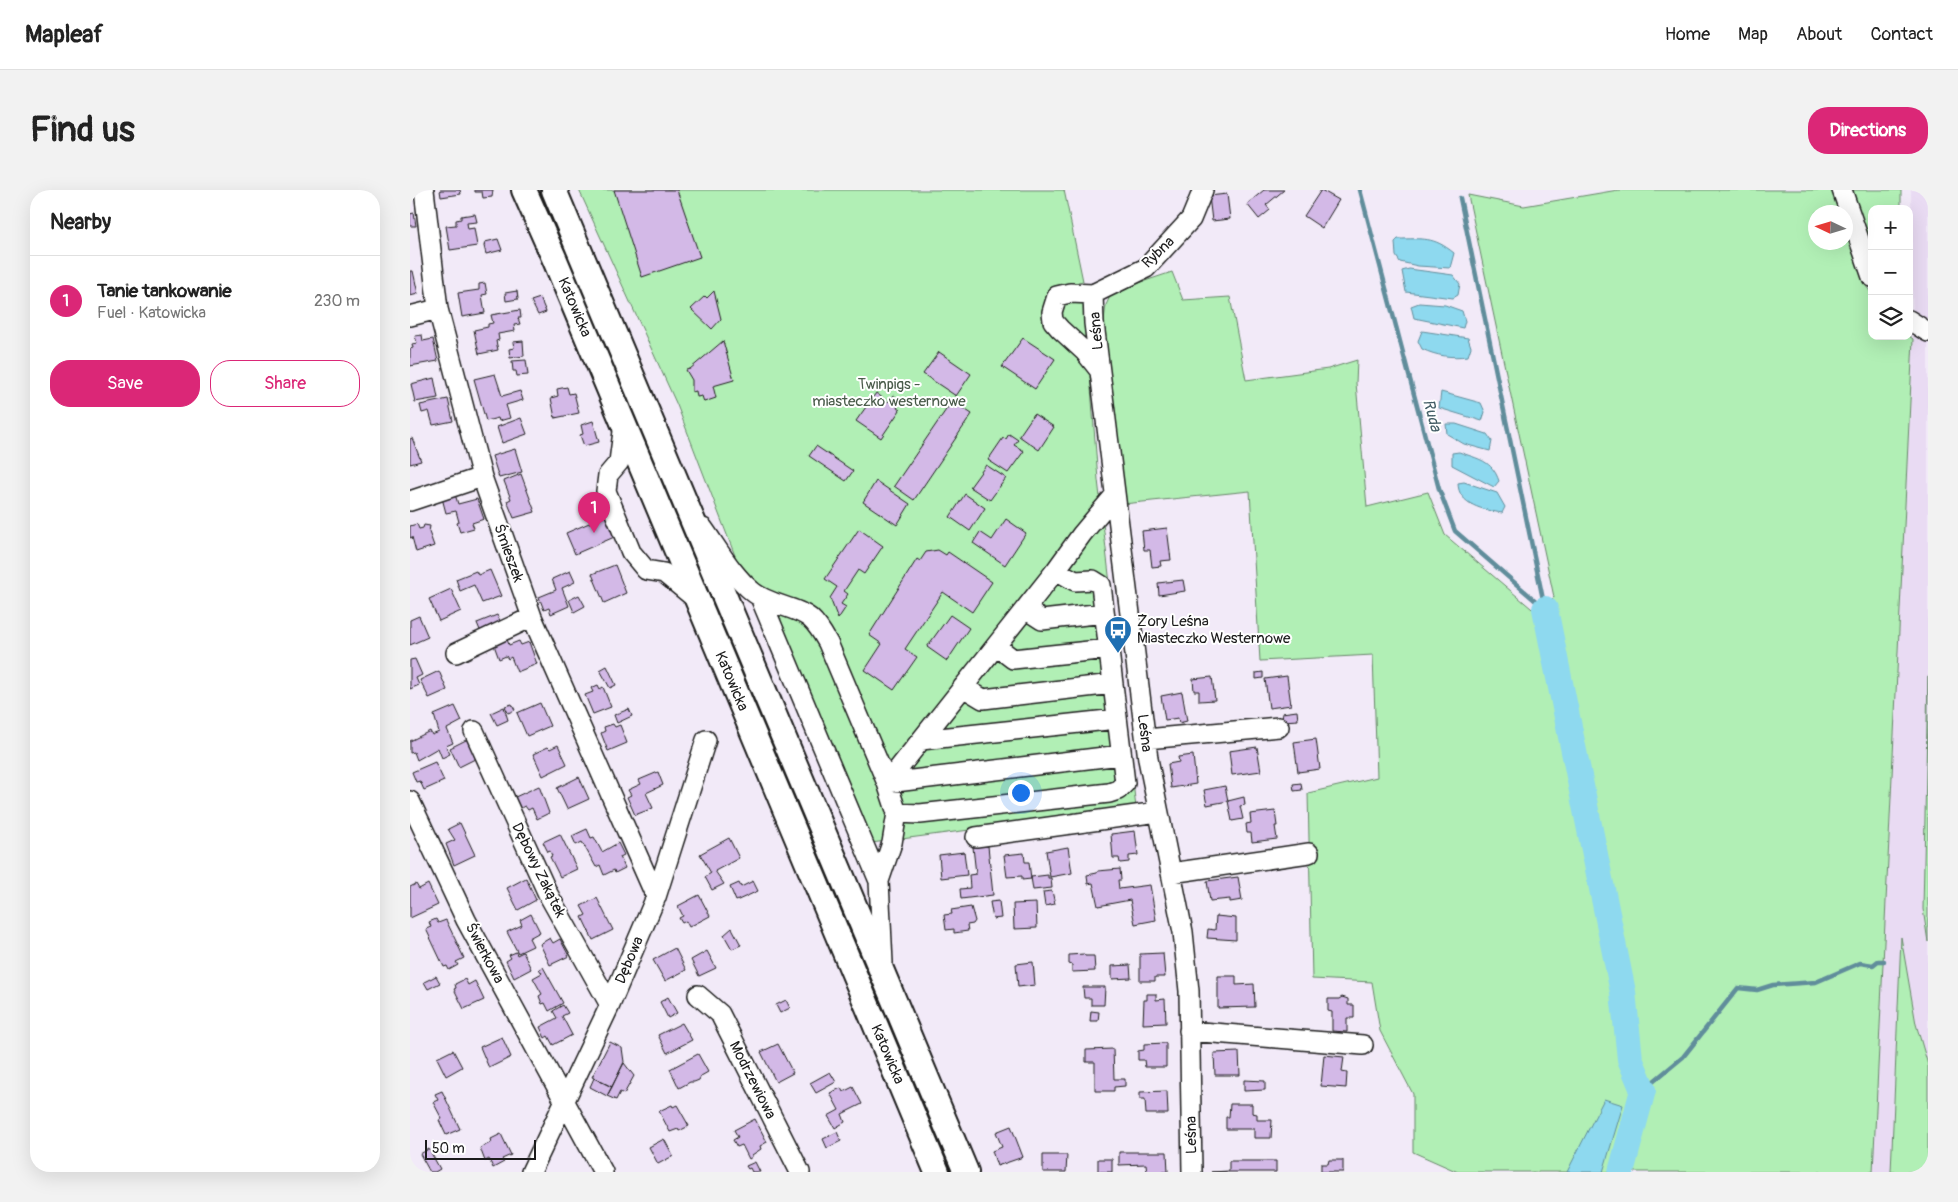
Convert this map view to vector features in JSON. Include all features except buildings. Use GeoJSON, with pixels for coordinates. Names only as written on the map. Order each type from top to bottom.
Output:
{"type":"FeatureCollection","features":[{"type":"Feature","properties":{"kind":"main road","name":"Katowicka"},"geometry":{"type":"LineString","coordinates":[[524,190],[544,233],[938,1172]]}},
{"type":"Feature","properties":{"kind":"main road","name":"Katowicka"},"geometry":{"type":"LineString","coordinates":[[554,190],[966,1172]]}},
{"type":"Feature","properties":{"kind":"street","name":"Śmieszek"},"geometry":{"type":"LineString","coordinates":[[424,190],[438,309],[482,477],[532,617],[656,897]]}},
{"type":"Feature","properties":{"kind":"street","name":"Rybna"},"geometry":{"type":"LineString","coordinates":[[1093,294],[1146,268],[1191,219],[1203,190]]}},
{"type":"Feature","properties":{"kind":"street"},"geometry":{"type":"LineString","coordinates":[[1842,190],[1868,265]]}},
{"type":"Feature","properties":{"kind":"street"},"geometry":{"type":"LineString","coordinates":[[1093,294],[1084,292],[1056,296],[1052,312],[1053,321],[1060,330],[1093,361],[1100,372]]}},
{"type":"Feature","properties":{"kind":"street","name":"Leśna"},"geometry":{"type":"LineString","coordinates":[[1093,294],[1114,496],[1146,739],[1158,812],[1183,932],[1189,991],[1192,1172]]}},
{"type":"Feature","properties":{"kind":"street"},"geometry":{"type":"LineString","coordinates":[[410,316],[438,309]]}},
{"type":"Feature","properties":{"kind":"street"},"geometry":{"type":"LineString","coordinates":[[624,424],[619,462],[608,474],[606,490],[631,552],[646,570],[664,573],[698,601]]}},
{"type":"Feature","properties":{"kind":"street"},"geometry":{"type":"LineString","coordinates":[[410,501],[482,477]]}},
{"type":"Feature","properties":{"kind":"street"},"geometry":{"type":"LineString","coordinates":[[887,783],[1056,570],[1082,534],[1114,496]]}},
{"type":"Feature","properties":{"kind":"street"},"geometry":{"type":"LineString","coordinates":[[689,509],[735,573],[751,590],[760,597],[808,616],[819,627],[828,643],[887,783],[897,813],[892,843],[879,881],[880,934],[884,975]]}},
{"type":"Feature","properties":{"kind":"street"},"geometry":{"type":"LineString","coordinates":[[1082,534],[1119,528]]}},
{"type":"Feature","properties":{"kind":"street"},"geometry":{"type":"LineString","coordinates":[[897,813],[920,814],[1090,795],[1118,790],[1125,782],[1101,585],[1093,580],[1075,581],[1056,570]]}},
{"type":"Feature","properties":{"kind":"street"},"geometry":{"type":"LineString","coordinates":[[760,597],[879,881]]}},
{"type":"Feature","properties":{"kind":"street"},"geometry":{"type":"LineString","coordinates":[[1025,609],[1042,620],[1104,613]]}},
{"type":"Feature","properties":{"kind":"street"},"geometry":{"type":"LineString","coordinates":[[456,653],[532,617]]}},
{"type":"Feature","properties":{"kind":"street"},"geometry":{"type":"LineString","coordinates":[[996,646],[1013,659],[1108,649]]}},
{"type":"Feature","properties":{"kind":"street"},"geometry":{"type":"LineString","coordinates":[[963,687],[983,699],[1113,684]]}},
{"type":"Feature","properties":{"kind":"street"},"geometry":{"type":"LineString","coordinates":[[921,740],[1117,719]]}},
{"type":"Feature","properties":{"kind":"street"},"geometry":{"type":"LineString","coordinates":[[1146,739],[1279,727]]}},
{"type":"Feature","properties":{"kind":"street","name":"Dębowy Zakątek"},"geometry":{"type":"LineString","coordinates":[[474,731],[548,894],[610,1005]]}},
{"type":"Feature","properties":{"kind":"street","name":"Dębowa"},"geometry":{"type":"LineString","coordinates":[[531,1172],[610,1005],[656,897],[706,740]]}},
{"type":"Feature","properties":{"kind":"street"},"geometry":{"type":"LineString","coordinates":[[887,783],[1121,755]]}},
{"type":"Feature","properties":{"kind":"street"},"geometry":{"type":"LineString","coordinates":[[1090,795],[1094,822]]}},
{"type":"Feature","properties":{"kind":"street","name":"Świerkowa"},"geometry":{"type":"LineString","coordinates":[[410,801],[466,920],[603,1172]]}},
{"type":"Feature","properties":{"kind":"street"},"geometry":{"type":"LineString","coordinates":[[976,837],[1158,812]]}},
{"type":"Feature","properties":{"kind":"street"},"geometry":{"type":"LineString","coordinates":[[1171,873],[1309,854]]}},
{"type":"Feature","properties":{"kind":"street","name":"Modrzewiowa"},"geometry":{"type":"LineString","coordinates":[[698,995],[720,1014],[800,1172]]}},
{"type":"Feature","properties":{"kind":"street"},"geometry":{"type":"LineString","coordinates":[[1189,1031],[1363,1045]]}},
{"type":"Feature","properties":{"kind":"shaded area"},"geometry":{"type":"Polygon","coordinates":[[[1911,190],[1928,190],[1928,676],[1923,909],[1928,942],[1928,1065],[1916,1024],[1901,940],[1891,1172],[1873,1172],[1913,340],[1913,205],[1911,205],[1911,190]]]}},
{"type":"Feature","properties":{"kind":"green space","name":"Twinpigs - miasteczko westernowe"},"geometry":{"type":"Polygon","coordinates":[[[579,190],[1064,190],[1083,281],[1078,282],[1085,309],[1098,480],[1136,808],[856,845],[754,605],[677,405],[579,190]]]}},
{"type":"Feature","properties":{"kind":"green space"},"geometry":{"type":"Polygon","coordinates":[[[1618,190],[1832,190],[1837,205],[1808,205],[1808,250],[1853,250],[1863,282],[1868,289],[1868,340],[1913,340],[1873,1172],[1458,1172],[1413,1152],[1413,1094],[1380,1031],[1372,982],[1312,979],[1308,793],[1377,777],[1373,655],[1260,661],[1250,491],[1123,504],[1102,335],[1106,305],[1112,292],[1172,272],[1183,300],[1230,297],[1246,380],[1328,369],[1357,360],[1356,383],[1367,507],[1428,492],[1445,535],[1538,614],[1554,597],[1468,195],[1524,206],[1618,190]]]}},
{"type":"Feature","properties":{"kind":"green space"},"geometry":{"type":"Polygon","coordinates":[[[1851,190],[1901,190],[1901,205],[1868,205],[1868,238],[1851,190]]]}},
{"type":"Feature","properties":{"kind":"green space"},"geometry":{"type":"Polygon","coordinates":[[[1928,676],[1928,942],[1923,909],[1928,676]]]}},
{"type":"Feature","properties":{"kind":"green space"},"geometry":{"type":"Polygon","coordinates":[[[1901,937],[1916,1024],[1928,1065],[1928,1172],[1891,1172],[1901,937]]]}},
{"type":"Feature","properties":{"kind":"water"},"geometry":{"type":"Polygon","coordinates":[[[1398,239],[1427,240],[1440,244],[1454,253],[1450,268],[1418,266],[1400,262],[1396,256],[1395,242],[1398,239]]]}},
{"type":"Feature","properties":{"kind":"water"},"geometry":{"type":"Polygon","coordinates":[[[1409,269],[1453,275],[1460,284],[1458,295],[1453,298],[1406,292],[1402,271],[1409,269]]]}},
{"type":"Feature","properties":{"kind":"water"},"geometry":{"type":"Polygon","coordinates":[[[1419,303],[1445,305],[1462,311],[1465,321],[1463,328],[1414,318],[1411,306],[1419,303]]]}},
{"type":"Feature","properties":{"kind":"water"},"geometry":{"type":"Polygon","coordinates":[[[1422,331],[1468,338],[1471,347],[1468,356],[1444,356],[1422,349],[1418,341],[1422,331]]]}},
{"type":"Feature","properties":{"kind":"water"},"geometry":{"type":"Polygon","coordinates":[[[1441,392],[1481,403],[1485,412],[1482,421],[1439,408],[1441,392]]]}},
{"type":"Feature","properties":{"kind":"water"},"geometry":{"type":"Polygon","coordinates":[[[1446,424],[1456,424],[1487,434],[1492,441],[1490,451],[1464,444],[1447,434],[1446,424]]]}},
{"type":"Feature","properties":{"kind":"water"},"geometry":{"type":"Polygon","coordinates":[[[1459,452],[1488,464],[1499,481],[1494,487],[1452,465],[1452,453],[1459,452]]]}},
{"type":"Feature","properties":{"kind":"water"},"geometry":{"type":"Polygon","coordinates":[[[1464,482],[1497,493],[1505,507],[1502,513],[1480,508],[1462,497],[1458,483],[1464,482]]]}},
{"type":"Feature","properties":{"kind":"water"},"geometry":{"type":"Polygon","coordinates":[[[1604,1099],[1623,1105],[1603,1172],[1567,1172],[1604,1099]]]}},
{"type":"Feature","properties":{"kind":"waterway","name":"Ruda"},"geometry":{"type":"LineString","coordinates":[[1360,190],[1439,489],[1455,531],[1545,609]]}},
{"type":"Feature","properties":{"kind":"waterway"},"geometry":{"type":"LineString","coordinates":[[1460,198],[1545,609]]}},
{"type":"Feature","properties":{"kind":"waterway"},"geometry":{"type":"LineString","coordinates":[[1545,609],[1623,992],[1630,1059],[1643,1090],[1621,1172]]}},
{"type":"Feature","properties":{"kind":"waterway"},"geometry":{"type":"LineString","coordinates":[[1643,1090],[1683,1057],[1738,988],[1757,990],[1773,985],[1816,982],[1860,963],[1873,965],[1878,961],[1884,961]]}},
{"type":"Feature","properties":{"kind":"place","name":"Tanie tankowanie"},"geometry":{"type":"Point","coordinates":[594,533]}},
{"type":"Feature","properties":{"kind":"place","name":"Żory Leśna Miasteczko Westernowe"},"geometry":{"type":"Point","coordinates":[1118,654]}}]}
